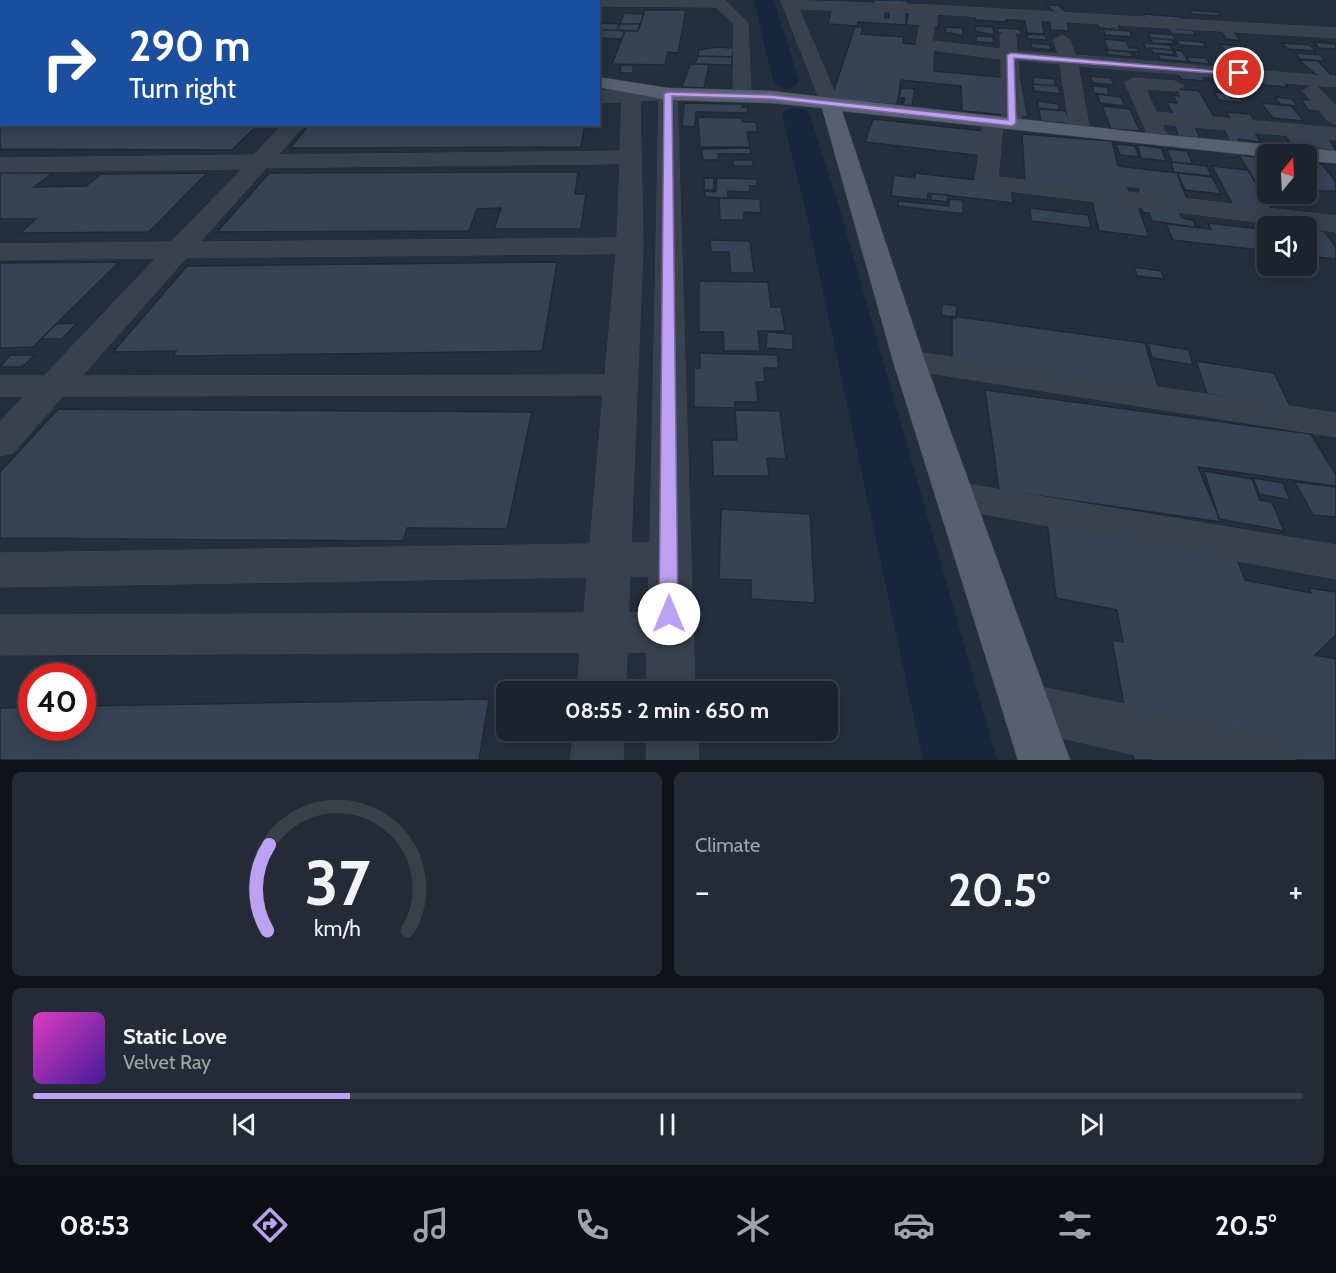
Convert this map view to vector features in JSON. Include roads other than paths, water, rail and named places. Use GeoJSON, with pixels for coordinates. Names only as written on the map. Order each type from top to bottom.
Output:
{"type":"FeatureCollection","features":[{"type":"Feature","properties":{"kind":"main road"},"geometry":{"type":"LineString","coordinates":[[600,82],[668,94],[742,96],[1336,157]]}},
{"type":"Feature","properties":{"kind":"main road"},"geometry":{"type":"LineString","coordinates":[[831,105],[909,361],[1044,760]]}},
{"type":"Feature","properties":{"kind":"street"},"geometry":{"type":"LineString","coordinates":[[600,2],[718,1],[741,23],[742,96]]}},
{"type":"Feature","properties":{"kind":"street"},"geometry":{"type":"LineString","coordinates":[[831,105],[789,3],[1006,14],[1053,15],[1096,12],[1336,24]]}},
{"type":"Feature","properties":{"kind":"street"},"geometry":{"type":"LineString","coordinates":[[930,9],[924,45],[1011,55],[1336,82]]}},
{"type":"Feature","properties":{"kind":"street"},"geometry":{"type":"LineString","coordinates":[[958,11],[958,50]]}},
{"type":"Feature","properties":{"kind":"street"},"geometry":{"type":"LineString","coordinates":[[1096,12],[1116,27],[1134,64]]}},
{"type":"Feature","properties":{"kind":"street"},"geometry":{"type":"LineString","coordinates":[[1006,14],[1011,55],[1002,122],[986,182],[1336,224]]}},
{"type":"Feature","properties":{"kind":"street"},"geometry":{"type":"LineString","coordinates":[[1053,15],[1068,59],[1080,131]]}},
{"type":"Feature","properties":{"kind":"street"},"geometry":{"type":"LineString","coordinates":[[1166,15],[1336,33]]}},
{"type":"Feature","properties":{"kind":"street"},"geometry":{"type":"LineString","coordinates":[[1166,15],[1194,40]]}},
{"type":"Feature","properties":{"kind":"street"},"geometry":{"type":"LineString","coordinates":[[1311,31],[1332,50]]}},
{"type":"Feature","properties":{"kind":"street"},"geometry":{"type":"LineString","coordinates":[[1207,56],[1220,71]]}},
{"type":"Feature","properties":{"kind":"street"},"geometry":{"type":"LineString","coordinates":[[1281,62],[1297,78]]}},
{"type":"Feature","properties":{"kind":"street"},"geometry":{"type":"LineString","coordinates":[[1159,140],[1134,83],[1190,96],[1264,94]]}},
{"type":"Feature","properties":{"kind":"street"},"geometry":{"type":"LineString","coordinates":[[602,681],[630,246],[631,157],[615,96],[668,94],[668,559],[671,681]]}},
{"type":"Feature","properties":{"kind":"street"},"geometry":{"type":"LineString","coordinates":[[1190,96],[1207,122]]}},
{"type":"Feature","properties":{"kind":"street"},"geometry":{"type":"LineString","coordinates":[[1149,117],[1207,122],[1247,118],[1336,134]]}},
{"type":"Feature","properties":{"kind":"street"},"geometry":{"type":"LineString","coordinates":[[0,444],[293,126]]}},
{"type":"Feature","properties":{"kind":"street"},"geometry":{"type":"LineString","coordinates":[[0,165],[631,157]]}},
{"type":"Feature","properties":{"kind":"street"},"geometry":{"type":"LineString","coordinates":[[0,252],[630,246]]}},
{"type":"Feature","properties":{"kind":"street"},"geometry":{"type":"LineString","coordinates":[[909,361],[1336,425]]}},
{"type":"Feature","properties":{"kind":"street"},"geometry":{"type":"LineString","coordinates":[[0,386],[620,385]]}},
{"type":"Feature","properties":{"kind":"street"},"geometry":{"type":"LineString","coordinates":[[954,496],[1336,562]]}},
{"type":"Feature","properties":{"kind":"street"},"geometry":{"type":"LineString","coordinates":[[0,570],[668,559]]}},
{"type":"Feature","properties":{"kind":"street"},"geometry":{"type":"LineString","coordinates":[[0,635],[669,632]]}},
{"type":"Feature","properties":{"kind":"street"},"geometry":{"type":"LineString","coordinates":[[1026,707],[1270,760]]}},
{"type":"Feature","properties":{"kind":"street"},"geometry":{"type":"LineString","coordinates":[[597,760],[598,741]]}},
{"type":"Feature","properties":{"kind":"street"},"geometry":{"type":"LineString","coordinates":[[672,741],[673,760]]}},
{"type":"Feature","properties":{"kind":"waterway"},"geometry":{"type":"LineString","coordinates":[[764,0],[786,81]]}},
{"type":"Feature","properties":{"kind":"waterway"},"geometry":{"type":"LineString","coordinates":[[796,116],[822,207],[960,760]]}}]}
